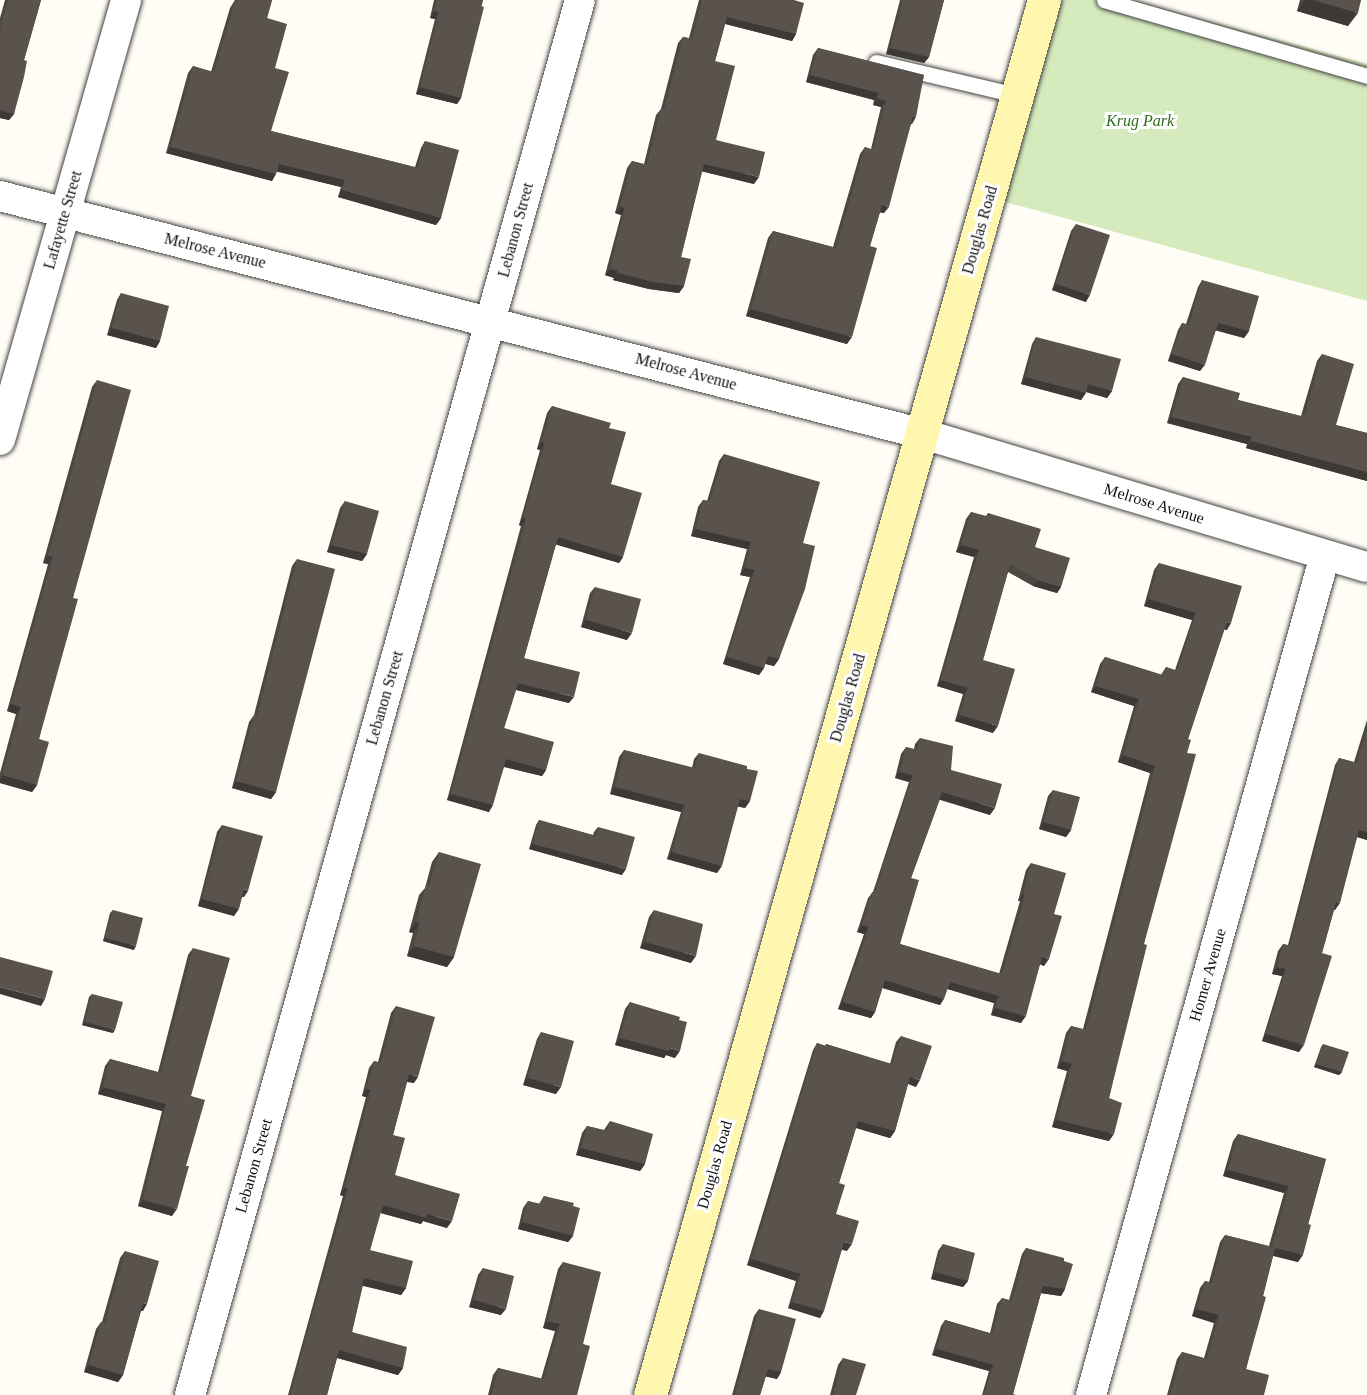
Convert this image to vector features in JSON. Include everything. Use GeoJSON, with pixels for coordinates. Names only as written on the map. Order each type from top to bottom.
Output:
{"type":"FeatureCollection","features":[{"type":"Feature","properties":{"kind":"street","name":"Lafayette Street"},"geometry":{"type":"LineString","coordinates":[[0,440],[126,0]]}},
{"type":"Feature","properties":{"kind":"street","name":"Lebanon Street"},"geometry":{"type":"LineString","coordinates":[[190,1395],[580,0]]}},
{"type":"Feature","properties":{"kind":"street","name":"Douglas Road"},"geometry":{"type":"LineString","coordinates":[[650,1395],[1044,0]]}},
{"type":"Feature","properties":{"kind":"street","name":"Melrose Avenue"},"geometry":{"type":"LineString","coordinates":[[0,196],[923,434],[1367,567]]}},
{"type":"Feature","properties":{"kind":"street","name":"Homer Avenue"},"geometry":{"type":"LineString","coordinates":[[1091,1395],[1325,555]]}},
{"type":"Feature","properties":{"kind":"lane"},"geometry":{"type":"LineString","coordinates":[[1104,0],[1367,75]]}},
{"type":"Feature","properties":{"kind":"lane"},"geometry":{"type":"LineString","coordinates":[[876,62],[1017,95]]}},
{"type":"Feature","properties":{"kind":"green space","name":"Krug Park"},"geometry":{"type":"Polygon","coordinates":[[[1045,0],[1132,0],[1367,64],[1367,301],[991,198],[1045,0]]]}},
{"type":"Feature","properties":{"kind":"building"},"geometry":{"type":"Polygon","coordinates":[[[8,0],[41,0],[24,60],[27,61],[14,114],[0,110],[0,29],[8,0]]]}},
{"type":"Feature","properties":{"kind":"building"},"geometry":{"type":"Polygon","coordinates":[[[238,0],[272,0],[267,18],[287,24],[275,68],[289,72],[271,131],[418,168],[425,141],[459,150],[441,218],[342,190],[345,180],[279,164],[276,174],[171,147],[193,66],[214,72],[235,1],[238,2],[238,0]]]}},
{"type":"Feature","properties":{"kind":"building"},"geometry":{"type":"Polygon","coordinates":[[[437,0],[483,0],[481,6],[484,7],[461,98],[420,87],[439,12],[434,11],[437,0]]]}},
{"type":"Feature","properties":{"kind":"building"},"geometry":{"type":"Polygon","coordinates":[[[702,0],[794,0],[804,3],[796,34],[727,17],[715,61],[735,66],[716,140],[765,152],[759,177],[704,164],[681,257],[691,259],[684,286],[653,282],[610,269],[625,208],[620,207],[632,161],[647,165],[683,37],[692,39],[702,0]]]}},
{"type":"Feature","properties":{"kind":"building"},"geometry":{"type":"Polygon","coordinates":[[[903,0],[944,0],[929,57],[890,48],[903,0]]]}},
{"type":"Feature","properties":{"kind":"building"},"geometry":{"type":"Polygon","coordinates":[[[1313,0],[1361,0],[1358,13],[1313,0]]]}},
{"type":"Feature","properties":{"kind":"building"},"geometry":{"type":"Polygon","coordinates":[[[818,48],[924,75],[916,117],[913,116],[889,207],[882,205],[870,246],[877,248],[852,337],[751,309],[773,231],[836,248],[865,147],[873,150],[886,101],[877,98],[879,93],[810,75],[818,48]]]}},
{"type":"Feature","properties":{"kind":"building"},"geometry":{"type":"Polygon","coordinates":[[[1076,224],[1110,235],[1090,295],[1056,284],[1076,224]]]}},
{"type":"Feature","properties":{"kind":"building"},"geometry":{"type":"Polygon","coordinates":[[[1202,280],[1259,296],[1249,331],[1218,323],[1205,365],[1172,354],[1182,323],[1189,325],[1202,280]]]}},
{"type":"Feature","properties":{"kind":"building"},"geometry":{"type":"Polygon","coordinates":[[[121,293],[169,306],[160,341],[112,328],[121,293]]]}},
{"type":"Feature","properties":{"kind":"building"},"geometry":{"type":"Polygon","coordinates":[[[1036,337],[1121,359],[1112,391],[1088,384],[1086,393],[1026,377],[1036,337]]]}},
{"type":"Feature","properties":{"kind":"building"},"geometry":{"type":"Polygon","coordinates":[[[1322,354],[1354,364],[1336,425],[1367,433],[1367,472],[1251,441],[1252,437],[1172,417],[1183,377],[1240,393],[1238,400],[1304,417],[1322,354]]]}},
{"type":"Feature","properties":{"kind":"building"},"geometry":{"type":"Polygon","coordinates":[[[97,380],[131,390],[73,598],[78,599],[39,739],[49,742],[37,785],[2,775],[21,707],[11,704],[53,557],[48,556],[97,380]]]}},
{"type":"Feature","properties":{"kind":"building"},"geometry":{"type":"Polygon","coordinates":[[[552,406],[611,423],[609,428],[626,432],[611,484],[642,493],[623,557],[558,537],[524,658],[580,672],[574,697],[518,683],[504,728],[554,742],[546,770],[506,759],[493,805],[451,794],[526,519],[523,518],[545,443],[542,442],[552,406]]]}},
{"type":"Feature","properties":{"kind":"building"},"geometry":{"type":"Polygon","coordinates":[[[724,454],[820,482],[803,543],[815,546],[805,589],[779,659],[768,656],[764,668],[727,657],[755,570],[745,568],[751,542],[696,529],[703,500],[710,501],[724,454]]]}},
{"type":"Feature","properties":{"kind":"building"},"geometry":{"type":"Polygon","coordinates":[[[345,501],[379,511],[367,554],[332,545],[345,501]]]}},
{"type":"Feature","properties":{"kind":"building"},"geometry":{"type":"Polygon","coordinates":[[[971,512],[987,517],[988,513],[1041,529],[1035,547],[1070,558],[1061,587],[1038,580],[1010,564],[983,660],[1015,669],[998,726],[960,715],[968,688],[941,680],[979,550],[961,545],[971,512]]]}},
{"type":"Feature","properties":{"kind":"building"},"geometry":{"type":"Polygon","coordinates":[[[297,559],[335,569],[276,792],[236,781],[254,715],[257,715],[297,559]]]}},
{"type":"Feature","properties":{"kind":"building"},"geometry":{"type":"Polygon","coordinates":[[[1159,563],[1242,586],[1231,623],[1227,622],[1188,739],[1191,740],[1187,753],[1196,754],[1144,944],[1147,945],[1109,1098],[1122,1103],[1114,1134],[1057,1120],[1072,1064],[1062,1061],[1071,1026],[1086,1030],[1155,766],[1123,755],[1139,699],[1096,686],[1105,657],[1163,675],[1166,667],[1177,671],[1196,613],[1149,599],[1159,563]]]}},
{"type":"Feature","properties":{"kind":"building"},"geometry":{"type":"Polygon","coordinates":[[[595,587],[641,599],[632,633],[586,620],[595,587]]]}},
{"type":"Feature","properties":{"kind":"building"},"geometry":{"type":"Polygon","coordinates":[[[1367,729],[1367,832],[1359,830],[1340,903],[1336,902],[1322,953],[1332,956],[1304,1045],[1266,1034],[1286,969],[1277,967],[1283,944],[1290,946],[1339,758],[1357,763],[1367,729]]]}},
{"type":"Feature","properties":{"kind":"building"},"geometry":{"type":"Polygon","coordinates":[[[920,738],[953,746],[951,770],[1002,784],[995,808],[942,792],[911,878],[919,880],[900,944],[1002,974],[1025,895],[1023,894],[1031,863],[1066,873],[1054,914],[1062,916],[1049,959],[1042,957],[1026,1016],[995,1008],[999,996],[950,982],[944,999],[885,980],[875,1012],[843,1002],[869,927],[862,925],[872,892],[875,892],[913,775],[900,772],[906,747],[917,750],[920,738]]]}},
{"type":"Feature","properties":{"kind":"building"},"geometry":{"type":"Polygon","coordinates":[[[624,750],[695,768],[699,753],[758,771],[750,801],[740,799],[722,866],[672,852],[685,805],[615,787],[624,750]]]}},
{"type":"Feature","properties":{"kind":"building"},"geometry":{"type":"Polygon","coordinates":[[[1053,790],[1080,797],[1071,830],[1044,822],[1053,790]]]}},
{"type":"Feature","properties":{"kind":"building"},"geometry":{"type":"Polygon","coordinates":[[[539,820],[596,836],[598,827],[635,837],[626,869],[533,844],[539,820]]]}},
{"type":"Feature","properties":{"kind":"building"},"geometry":{"type":"Polygon","coordinates":[[[222,825],[263,836],[248,891],[244,889],[239,909],[202,899],[222,825]]]}},
{"type":"Feature","properties":{"kind":"building"},"geometry":{"type":"Polygon","coordinates":[[[439,852],[481,864],[454,957],[414,946],[420,923],[416,922],[426,885],[429,886],[439,852]]]}},
{"type":"Feature","properties":{"kind":"building"},"geometry":{"type":"Polygon","coordinates":[[[113,910],[143,918],[136,946],[105,938],[113,910]]]}},
{"type":"Feature","properties":{"kind":"building"},"geometry":{"type":"Polygon","coordinates":[[[654,910],[703,924],[696,956],[645,942],[654,910]]]}},
{"type":"Feature","properties":{"kind":"building"},"geometry":{"type":"Polygon","coordinates":[[[193,948],[230,958],[191,1096],[205,1100],[186,1166],[189,1166],[177,1209],[143,1200],[166,1104],[103,1087],[110,1059],[161,1073],[193,948]]]}},
{"type":"Feature","properties":{"kind":"building"},"geometry":{"type":"Polygon","coordinates":[[[0,957],[53,971],[45,999],[0,987],[0,957]]]}},
{"type":"Feature","properties":{"kind":"building"},"geometry":{"type":"Polygon","coordinates":[[[92,994],[123,1002],[115,1030],[85,1022],[92,994]]]}},
{"type":"Feature","properties":{"kind":"building"},"geometry":{"type":"Polygon","coordinates":[[[630,1002],[680,1017],[679,1020],[687,1022],[680,1051],[670,1048],[669,1051],[620,1038],[630,1002]]]}},
{"type":"Feature","properties":{"kind":"building"},"geometry":{"type":"Polygon","coordinates":[[[396,1006],[435,1017],[418,1077],[409,1074],[393,1135],[405,1138],[395,1175],[460,1194],[452,1221],[427,1214],[426,1218],[383,1205],[370,1250],[413,1261],[406,1288],[364,1278],[352,1332],[407,1347],[403,1368],[339,1350],[327,1395],[290,1395],[348,1189],[345,1188],[371,1090],[366,1089],[374,1061],[381,1063],[396,1006]]]}},
{"type":"Feature","properties":{"kind":"building"},"geometry":{"type":"Polygon","coordinates":[[[541,1032],[574,1041],[561,1087],[528,1078],[541,1032]]]}},
{"type":"Feature","properties":{"kind":"building"},"geometry":{"type":"Polygon","coordinates":[[[901,1036],[932,1046],[920,1080],[910,1077],[895,1131],[858,1121],[839,1183],[845,1185],[836,1214],[859,1221],[852,1244],[844,1242],[824,1311],[792,1302],[801,1274],[752,1259],[817,1043],[892,1064],[901,1036]]]}},
{"type":"Feature","properties":{"kind":"building"},"geometry":{"type":"Polygon","coordinates":[[[1323,1044],[1349,1052],[1342,1072],[1316,1064],[1323,1044]]]}},
{"type":"Feature","properties":{"kind":"building"},"geometry":{"type":"Polygon","coordinates":[[[610,1121],[653,1134],[645,1164],[581,1148],[587,1126],[607,1131],[610,1121]]]}},
{"type":"Feature","properties":{"kind":"building"},"geometry":{"type":"Polygon","coordinates":[[[1238,1134],[1326,1159],[1308,1224],[1311,1225],[1303,1255],[1272,1247],[1289,1186],[1228,1170],[1238,1134]]]}},
{"type":"Feature","properties":{"kind":"building"},"geometry":{"type":"Polygon","coordinates":[[[544,1196],[574,1203],[573,1206],[580,1208],[573,1236],[522,1222],[528,1201],[541,1204],[544,1196]]]}},
{"type":"Feature","properties":{"kind":"building"},"geometry":{"type":"Polygon","coordinates":[[[1225,1235],[1275,1248],[1263,1296],[1266,1297],[1246,1369],[1269,1375],[1264,1395],[1170,1395],[1182,1352],[1207,1359],[1219,1315],[1197,1309],[1205,1281],[1212,1283],[1225,1235]]]}},
{"type":"Feature","properties":{"kind":"building"},"geometry":{"type":"Polygon","coordinates":[[[943,1244],[975,1253],[968,1281],[935,1272],[943,1244]]]}},
{"type":"Feature","properties":{"kind":"building"},"geometry":{"type":"Polygon","coordinates":[[[1026,1248],[1064,1258],[1064,1261],[1073,1264],[1065,1289],[1043,1286],[1013,1394],[1015,1395],[984,1395],[994,1365],[937,1349],[945,1320],[992,1334],[1002,1298],[1012,1301],[1026,1248]]]}},
{"type":"Feature","properties":{"kind":"building"},"geometry":{"type":"Polygon","coordinates":[[[125,1251],[159,1261],[147,1304],[143,1303],[123,1375],[89,1365],[101,1322],[105,1323],[125,1251]]]}},
{"type":"Feature","properties":{"kind":"building"},"geometry":{"type":"Polygon","coordinates":[[[563,1262],[601,1272],[583,1344],[590,1346],[577,1395],[492,1395],[498,1368],[544,1379],[560,1324],[548,1321],[563,1262]]]}},
{"type":"Feature","properties":{"kind":"building"},"geometry":{"type":"Polygon","coordinates":[[[483,1268],[514,1276],[506,1309],[474,1300],[483,1268]]]}},
{"type":"Feature","properties":{"kind":"building"},"geometry":{"type":"Polygon","coordinates":[[[759,1309],[796,1319],[781,1372],[768,1369],[760,1395],[735,1395],[759,1309]]]}},
{"type":"Feature","properties":{"kind":"building"},"geometry":{"type":"Polygon","coordinates":[[[843,1358],[866,1364],[856,1395],[833,1395],[843,1358]]]}}]}
